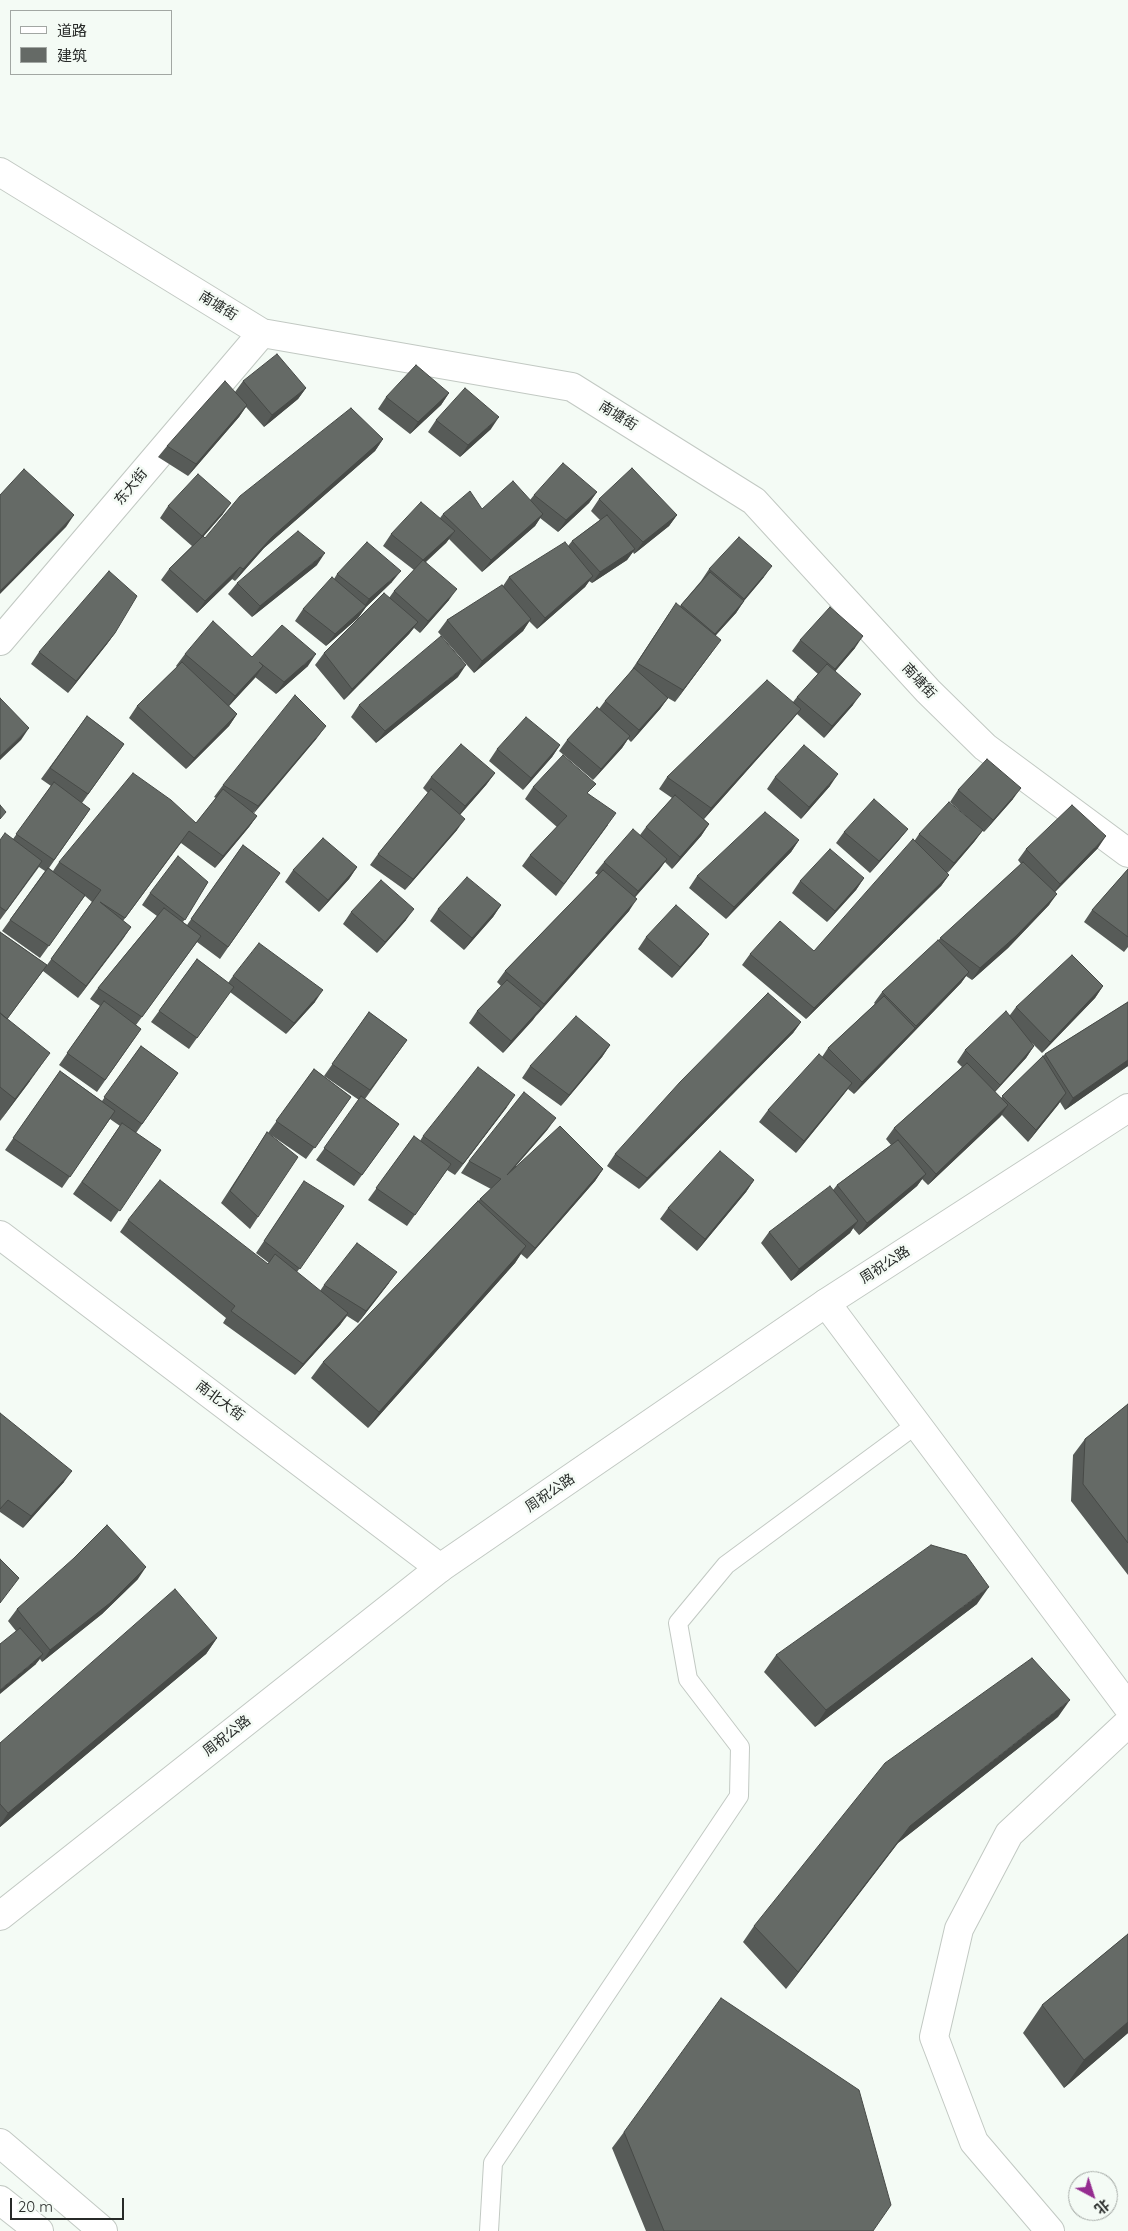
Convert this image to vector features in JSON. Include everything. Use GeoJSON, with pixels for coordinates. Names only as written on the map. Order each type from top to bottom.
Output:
{"type":"FeatureCollection","features":[{"type":"Feature","properties":{"kind":"street","name":"南塘街"},"geometry":{"type":"LineString","coordinates":[[0,172],[262,333],[572,387],[754,501],[928,691],[986,747],[1128,853]]}},
{"type":"Feature","properties":{"kind":"street","name":"东大街"},"geometry":{"type":"LineString","coordinates":[[0,641],[262,333]]}},
{"type":"Feature","properties":{"kind":"street","name":"周祝公路"},"geometry":{"type":"LineString","coordinates":[[0,1916],[440,1568],[826,1303],[1128,1108]]}},
{"type":"Feature","properties":{"kind":"street","name":"南北大街"},"geometry":{"type":"LineString","coordinates":[[0,1235],[440,1568]]}},
{"type":"Feature","properties":{"kind":"street"},"geometry":{"type":"LineString","coordinates":[[826,1303],[1128,1707]]}},
{"type":"Feature","properties":{"kind":"street"},"geometry":{"type":"LineString","coordinates":[[1050,2231],[974,2142],[934,2037],[958,1929],[1009,1834],[1128,1723]]}},
{"type":"Feature","properties":{"kind":"street"},"geometry":{"type":"LineString","coordinates":[[0,2142],[103,2231]]}},
{"type":"Feature","properties":{"kind":"street"},"geometry":{"type":"LineString","coordinates":[[0,2200],[39,2231]]}},
{"type":"Feature","properties":{"kind":"lane"},"geometry":{"type":"LineString","coordinates":[[490,2231],[493,2163],[739,1796],[740,1747],[688,1679],[678,1623],[726,1565],[917,1424]]}},
{"type":"Feature","properties":{"kind":"building"},"geometry":{"type":"Polygon","coordinates":[[[277,354],[306,388],[272,415],[243,381],[277,354]]]}},
{"type":"Feature","properties":{"kind":"building"},"geometry":{"type":"Polygon","coordinates":[[[416,365],[449,393],[418,422],[386,397],[416,365]]]}},
{"type":"Feature","properties":{"kind":"building"},"geometry":{"type":"Polygon","coordinates":[[[225,381],[247,405],[196,464],[167,446],[225,381]]]}},
{"type":"Feature","properties":{"kind":"building"},"geometry":{"type":"Polygon","coordinates":[[[465,388],[499,417],[468,445],[436,420],[465,388]]]}},
{"type":"Feature","properties":{"kind":"building"},"geometry":{"type":"Polygon","coordinates":[[[351,408],[383,439],[272,537],[243,569],[240,567],[205,601],[169,569],[203,536],[205,538],[240,496],[351,408]]]}},
{"type":"Feature","properties":{"kind":"building"},"geometry":{"type":"Polygon","coordinates":[[[563,463],[597,492],[566,520],[534,495],[563,463]]]}},
{"type":"Feature","properties":{"kind":"building"},"geometry":{"type":"Polygon","coordinates":[[[632,468],[677,515],[643,542],[599,499],[632,468]]]}},
{"type":"Feature","properties":{"kind":"building"},"geometry":{"type":"Polygon","coordinates":[[[24,469],[74,515],[0,591],[0,495],[24,469]]]}},
{"type":"Feature","properties":{"kind":"building"},"geometry":{"type":"Polygon","coordinates":[[[198,474],[231,503],[202,536],[168,506],[198,474]]]}},
{"type":"Feature","properties":{"kind":"building"},"geometry":{"type":"Polygon","coordinates":[[[513,481],[543,514],[491,560],[443,514],[470,491],[482,509],[513,481]]]}},
{"type":"Feature","properties":{"kind":"building"},"geometry":{"type":"Polygon","coordinates":[[[421,502],[455,531],[423,560],[391,534],[421,502]]]}},
{"type":"Feature","properties":{"kind":"building"},"geometry":{"type":"Polygon","coordinates":[[[607,515],[635,549],[600,572],[572,541],[607,515]]]}},
{"type":"Feature","properties":{"kind":"building"},"geometry":{"type":"Polygon","coordinates":[[[298,531],[325,553],[260,606],[237,583],[298,531]]]}},
{"type":"Feature","properties":{"kind":"building"},"geometry":{"type":"Polygon","coordinates":[[[739,537],[772,566],[744,599],[709,569],[739,537]]]}},
{"type":"Feature","properties":{"kind":"building"},"geometry":{"type":"Polygon","coordinates":[[[367,542],[401,571],[369,599],[337,574],[367,542]]]}},
{"type":"Feature","properties":{"kind":"building"},"geometry":{"type":"Polygon","coordinates":[[[565,542],[593,576],[545,618],[509,577],[565,542]]]}},
{"type":"Feature","properties":{"kind":"building"},"geometry":{"type":"Polygon","coordinates":[[[423,560],[457,589],[428,621],[394,591],[423,560]]]}},
{"type":"Feature","properties":{"kind":"building"},"geometry":{"type":"Polygon","coordinates":[[[109,571],[137,596],[115,633],[76,681],[39,652],[109,571]]]}},
{"type":"Feature","properties":{"kind":"building"},"geometry":{"type":"Polygon","coordinates":[[[710,572],[744,601],[715,634],[681,605],[710,572]]]}},
{"type":"Feature","properties":{"kind":"building"},"geometry":{"type":"Polygon","coordinates":[[[332,577],[366,606],[335,634],[303,609],[332,577]]]}},
{"type":"Feature","properties":{"kind":"building"},"geometry":{"type":"Polygon","coordinates":[[[502,585],[531,619],[482,661],[447,620],[502,585]]]}},
{"type":"Feature","properties":{"kind":"building"},"geometry":{"type":"Polygon","coordinates":[[[384,593],[418,622],[352,689],[324,653],[384,593]]]}},
{"type":"Feature","properties":{"kind":"building"},"geometry":{"type":"Polygon","coordinates":[[[676,603],[721,640],[683,690],[637,663],[676,603]]]}},
{"type":"Feature","properties":{"kind":"building"},"geometry":{"type":"Polygon","coordinates":[[[830,607],[863,636],[835,669],[800,640],[830,607]]]}},
{"type":"Feature","properties":{"kind":"building"},"geometry":{"type":"Polygon","coordinates":[[[213,621],[252,657],[282,625],[316,654],[284,682],[259,662],[263,666],[235,696],[185,654],[213,621]]]}},
{"type":"Feature","properties":{"kind":"building"},"geometry":{"type":"Polygon","coordinates":[[[441,636],[466,665],[385,731],[359,705],[441,636]]]}},
{"type":"Feature","properties":{"kind":"building"},"geometry":{"type":"Polygon","coordinates":[[[182,662],[237,714],[194,758],[137,706],[182,662]]]}},
{"type":"Feature","properties":{"kind":"building"},"geometry":{"type":"Polygon","coordinates":[[[827,664],[861,694],[832,726],[797,697],[827,664]]]}},
{"type":"Feature","properties":{"kind":"building"},"geometry":{"type":"Polygon","coordinates":[[[634,668],[668,698],[639,730],[605,701],[634,668]]]}},
{"type":"Feature","properties":{"kind":"building"},"geometry":{"type":"Polygon","coordinates":[[[767,680],[801,709],[711,808],[667,777],[767,680]]]}},
{"type":"Feature","properties":{"kind":"building"},"geometry":{"type":"Polygon","coordinates":[[[295,695],[326,726],[258,806],[223,785],[295,695]]]}},
{"type":"Feature","properties":{"kind":"building"},"geometry":{"type":"Polygon","coordinates":[[[0,698],[29,728],[0,756],[0,698]]]}},
{"type":"Feature","properties":{"kind":"building"},"geometry":{"type":"Polygon","coordinates":[[[597,707],[630,736],[601,769],[567,740],[597,707]]]}},
{"type":"Feature","properties":{"kind":"building"},"geometry":{"type":"Polygon","coordinates":[[[87,716],[124,744],[88,794],[50,768],[87,716]]]}},
{"type":"Feature","properties":{"kind":"building"},"geometry":{"type":"Polygon","coordinates":[[[526,717],[560,745],[531,778],[497,749],[526,717]]]}},
{"type":"Feature","properties":{"kind":"building"},"geometry":{"type":"Polygon","coordinates":[[[461,744],[495,773],[465,806],[431,777],[461,744]]]}},
{"type":"Feature","properties":{"kind":"building"},"geometry":{"type":"Polygon","coordinates":[[[804,745],[838,774],[809,807],[775,777],[804,745]]]}},
{"type":"Feature","properties":{"kind":"building"},"geometry":{"type":"Polygon","coordinates":[[[563,755],[596,784],[587,793],[616,813],[564,884],[530,855],[567,816],[533,787],[563,755]]]}},
{"type":"Feature","properties":{"kind":"building"},"geometry":{"type":"Polygon","coordinates":[[[987,759],[1021,788],[993,820],[958,790],[987,759]]]}},
{"type":"Feature","properties":{"kind":"building"},"geometry":{"type":"Polygon","coordinates":[[[133,773],[171,800],[196,823],[223,789],[257,816],[223,856],[189,831],[125,918],[100,902],[131,927],[86,986],[51,959],[101,890],[59,862],[133,773]]]}},
{"type":"Feature","properties":{"kind":"building"},"geometry":{"type":"Polygon","coordinates":[[[54,782],[90,809],[54,860],[16,834],[54,782]]]}},
{"type":"Feature","properties":{"kind":"building"},"geometry":{"type":"Polygon","coordinates":[[[431,789],[465,819],[413,879],[378,854],[431,789]]]}},
{"type":"Feature","properties":{"kind":"building"},"geometry":{"type":"Polygon","coordinates":[[[675,795],[709,824],[680,857],[646,827],[675,795]]]}},
{"type":"Feature","properties":{"kind":"building"},"geometry":{"type":"Polygon","coordinates":[[[874,799],[908,829],[879,861],[844,832],[874,799]]]}},
{"type":"Feature","properties":{"kind":"building"},"geometry":{"type":"Polygon","coordinates":[[[949,802],[983,830],[954,863],[919,834],[949,802]]]}},
{"type":"Feature","properties":{"kind":"building"},"geometry":{"type":"Polygon","coordinates":[[[0,805],[6,812],[0,819],[0,805]]]}},
{"type":"Feature","properties":{"kind":"building"},"geometry":{"type":"Polygon","coordinates":[[[1072,805],[1106,836],[1060,884],[1026,849],[1072,805]]]}},
{"type":"Feature","properties":{"kind":"building"},"geometry":{"type":"Polygon","coordinates":[[[765,812],[799,840],[734,907],[697,876],[765,812]]]}},
{"type":"Feature","properties":{"kind":"building"},"geometry":{"type":"Polygon","coordinates":[[[633,829],[667,859],[638,891],[604,862],[633,829]]]}},
{"type":"Feature","properties":{"kind":"building"},"geometry":{"type":"Polygon","coordinates":[[[5,833],[42,861],[6,911],[0,907],[0,840],[5,833]]]}},
{"type":"Feature","properties":{"kind":"building"},"geometry":{"type":"Polygon","coordinates":[[[323,838],[357,867],[328,900],[293,870],[323,838]]]}},
{"type":"Feature","properties":{"kind":"building"},"geometry":{"type":"Polygon","coordinates":[[[913,839],[949,875],[814,1008],[750,954],[780,921],[814,951],[913,839]]]}},
{"type":"Feature","properties":{"kind":"building"},"geometry":{"type":"Polygon","coordinates":[[[243,845],[280,873],[228,947],[191,919],[243,845]]]}},
{"type":"Feature","properties":{"kind":"building"},"geometry":{"type":"Polygon","coordinates":[[[830,849],[864,878],[835,911],[800,881],[830,849]]]}},
{"type":"Feature","properties":{"kind":"building"},"geometry":{"type":"Polygon","coordinates":[[[178,856],[208,882],[185,920],[150,893],[178,856]]]}},
{"type":"Feature","properties":{"kind":"building"},"geometry":{"type":"Polygon","coordinates":[[[1023,862],[1057,894],[1016,936],[980,968],[940,938],[1023,862]]]}},
{"type":"Feature","properties":{"kind":"building"},"geometry":{"type":"Polygon","coordinates":[[[48,868],[85,895],[49,946],[10,920],[48,868]]]}},
{"type":"Feature","properties":{"kind":"building"},"geometry":{"type":"Polygon","coordinates":[[[1128,869],[1128,937],[1092,910],[1128,869]]]}},
{"type":"Feature","properties":{"kind":"building"},"geometry":{"type":"Polygon","coordinates":[[[603,870],[637,899],[544,1004],[505,971],[603,870]]]}},
{"type":"Feature","properties":{"kind":"building"},"geometry":{"type":"Polygon","coordinates":[[[467,877],[501,905],[472,938],[438,909],[467,877]]]}},
{"type":"Feature","properties":{"kind":"building"},"geometry":{"type":"Polygon","coordinates":[[[381,880],[414,909],[385,942],[351,912],[381,880]]]}},
{"type":"Feature","properties":{"kind":"building"},"geometry":{"type":"Polygon","coordinates":[[[676,905],[709,934],[680,967],[646,937],[676,905]]]}},
{"type":"Feature","properties":{"kind":"building"},"geometry":{"type":"Polygon","coordinates":[[[164,908],[201,936],[142,1017],[98,988],[164,908]]]}},
{"type":"Feature","properties":{"kind":"building"},"geometry":{"type":"Polygon","coordinates":[[[0,932],[47,965],[7,1019],[0,1013],[0,932]]]}},
{"type":"Feature","properties":{"kind":"building"},"geometry":{"type":"Polygon","coordinates":[[[938,940],[969,972],[916,1026],[882,992],[938,940]]]}},
{"type":"Feature","properties":{"kind":"building"},"geometry":{"type":"Polygon","coordinates":[[[259,943],[323,990],[294,1023],[233,976],[259,943]]]}},
{"type":"Feature","properties":{"kind":"building"},"geometry":{"type":"Polygon","coordinates":[[[1072,955],[1103,986],[1050,1042],[1016,1007],[1072,955]]]}},
{"type":"Feature","properties":{"kind":"building"},"geometry":{"type":"Polygon","coordinates":[[[197,959],[234,987],[197,1038],[159,1011],[197,959]]]}},
{"type":"Feature","properties":{"kind":"building"},"geometry":{"type":"Polygon","coordinates":[[[507,980],[541,1008],[511,1041],[477,1011],[507,980]]]}},
{"type":"Feature","properties":{"kind":"building"},"geometry":{"type":"Polygon","coordinates":[[[768,993],[801,1022],[647,1178],[615,1154],[680,1082],[768,993]]]}},
{"type":"Feature","properties":{"kind":"building"},"geometry":{"type":"Polygon","coordinates":[[[884,996],[915,1028],[862,1082],[828,1048],[884,996]]]}},
{"type":"Feature","properties":{"kind":"building"},"geometry":{"type":"Polygon","coordinates":[[[104,1001],[141,1029],[105,1080],[67,1053],[104,1001]]]}},
{"type":"Feature","properties":{"kind":"building"},"geometry":{"type":"Polygon","coordinates":[[[1128,1002],[1128,1060],[1073,1098],[1045,1054],[1128,1002]]]}},
{"type":"Feature","properties":{"kind":"building"},"geometry":{"type":"Polygon","coordinates":[[[1006,1011],[1034,1046],[1000,1085],[965,1050],[1006,1011]]]}},
{"type":"Feature","properties":{"kind":"building"},"geometry":{"type":"Polygon","coordinates":[[[369,1012],[407,1040],[370,1090],[332,1064],[369,1012]]]}},
{"type":"Feature","properties":{"kind":"building"},"geometry":{"type":"Polygon","coordinates":[[[0,1013],[50,1053],[15,1099],[0,1087],[0,1013]]]}},
{"type":"Feature","properties":{"kind":"building"},"geometry":{"type":"Polygon","coordinates":[[[576,1016],[610,1045],[569,1095],[530,1066],[576,1016]]]}},
{"type":"Feature","properties":{"kind":"building"},"geometry":{"type":"Polygon","coordinates":[[[141,1046],[178,1073],[142,1124],[104,1097],[141,1046]]]}},
{"type":"Feature","properties":{"kind":"building"},"geometry":{"type":"Polygon","coordinates":[[[819,1054],[852,1083],[804,1141],[768,1110],[819,1054]]]}},
{"type":"Feature","properties":{"kind":"building"},"geometry":{"type":"Polygon","coordinates":[[[1043,1056],[1066,1093],[1036,1130],[1002,1096],[1043,1056]]]}},
{"type":"Feature","properties":{"kind":"building"},"geometry":{"type":"Polygon","coordinates":[[[967,1063],[1008,1105],[936,1174],[894,1128],[967,1063]]]}},
{"type":"Feature","properties":{"kind":"building"},"geometry":{"type":"Polygon","coordinates":[[[478,1067],[515,1095],[463,1164],[423,1136],[478,1067]]]}},
{"type":"Feature","properties":{"kind":"building"},"geometry":{"type":"Polygon","coordinates":[[[314,1069],[351,1097],[315,1148],[276,1121],[314,1069]]]}},
{"type":"Feature","properties":{"kind":"building"},"geometry":{"type":"Polygon","coordinates":[[[60,1071],[115,1111],[70,1177],[13,1138],[60,1071]]]}},
{"type":"Feature","properties":{"kind":"building"},"geometry":{"type":"Polygon","coordinates":[[[524,1092],[556,1118],[507,1175],[560,1126],[603,1169],[535,1248],[480,1199],[501,1179],[469,1161],[524,1092]]]}},
{"type":"Feature","properties":{"kind":"building"},"geometry":{"type":"Polygon","coordinates":[[[361,1096],[399,1124],[362,1175],[324,1148],[361,1096]]]}},
{"type":"Feature","properties":{"kind":"building"},"geometry":{"type":"Polygon","coordinates":[[[122,1123],[161,1150],[120,1211],[82,1182],[122,1123]]]}},
{"type":"Feature","properties":{"kind":"building"},"geometry":{"type":"Polygon","coordinates":[[[267,1132],[298,1157],[258,1217],[230,1191],[267,1132]]]}},
{"type":"Feature","properties":{"kind":"building"},"geometry":{"type":"Polygon","coordinates":[[[414,1136],[451,1164],[415,1215],[376,1188],[414,1136]]]}},
{"type":"Feature","properties":{"kind":"building"},"geometry":{"type":"Polygon","coordinates":[[[898,1140],[926,1174],[867,1223],[837,1185],[898,1140]]]}},
{"type":"Feature","properties":{"kind":"building"},"geometry":{"type":"Polygon","coordinates":[[[720,1151],[754,1180],[705,1239],[668,1208],[720,1151]]]}},
{"type":"Feature","properties":{"kind":"building"},"geometry":{"type":"Polygon","coordinates":[[[160,1180],[268,1264],[275,1254],[348,1313],[303,1364],[231,1311],[235,1306],[128,1220],[160,1180]]]}},
{"type":"Feature","properties":{"kind":"building"},"geometry":{"type":"Polygon","coordinates":[[[304,1181],[344,1206],[300,1269],[264,1241],[304,1181]]]}},
{"type":"Feature","properties":{"kind":"building"},"geometry":{"type":"Polygon","coordinates":[[[830,1186],[858,1221],[799,1269],[769,1232],[830,1186]]]}},
{"type":"Feature","properties":{"kind":"building"},"geometry":{"type":"Polygon","coordinates":[[[478,1201],[526,1246],[379,1412],[323,1362],[478,1201]]]}},
{"type":"Feature","properties":{"kind":"building"},"geometry":{"type":"Polygon","coordinates":[[[357,1243],[397,1272],[366,1311],[324,1285],[357,1243]]]}},
{"type":"Feature","properties":{"kind":"building"},"geometry":{"type":"Polygon","coordinates":[[[1128,1404],[1128,1543],[1083,1484],[1085,1439],[1128,1404]]]}},
{"type":"Feature","properties":{"kind":"building"},"geometry":{"type":"Polygon","coordinates":[[[0,1413],[72,1471],[31,1516],[8,1500],[0,1509],[0,1413]]]}},
{"type":"Feature","properties":{"kind":"building"},"geometry":{"type":"Polygon","coordinates":[[[107,1525],[146,1567],[110,1603],[50,1650],[17,1609],[74,1558],[107,1525]]]}},
{"type":"Feature","properties":{"kind":"building"},"geometry":{"type":"Polygon","coordinates":[[[931,1545],[966,1555],[989,1587],[826,1710],[776,1655],[931,1545]]]}},
{"type":"Feature","properties":{"kind":"building"},"geometry":{"type":"Polygon","coordinates":[[[0,1559],[19,1578],[0,1603],[0,1559]]]}},
{"type":"Feature","properties":{"kind":"building"},"geometry":{"type":"Polygon","coordinates":[[[175,1589],[217,1638],[8,1813],[0,1804],[0,1743],[175,1589]]]}},
{"type":"Feature","properties":{"kind":"building"},"geometry":{"type":"Polygon","coordinates":[[[20,1628],[43,1654],[0,1690],[0,1644],[20,1628]]]}},
{"type":"Feature","properties":{"kind":"building"},"geometry":{"type":"Polygon","coordinates":[[[1032,1658],[1070,1700],[910,1826],[798,1972],[754,1926],[885,1763],[1032,1658]]]}},
{"type":"Feature","properties":{"kind":"building"},"geometry":{"type":"Polygon","coordinates":[[[1128,1934],[1128,2022],[1084,2060],[1042,2005],[1128,1934]]]}},
{"type":"Feature","properties":{"kind":"building"},"geometry":{"type":"Polygon","coordinates":[[[721,1998],[859,2090],[891,2205],[873,2231],[664,2231],[624,2132],[721,1998]]]}}]}
